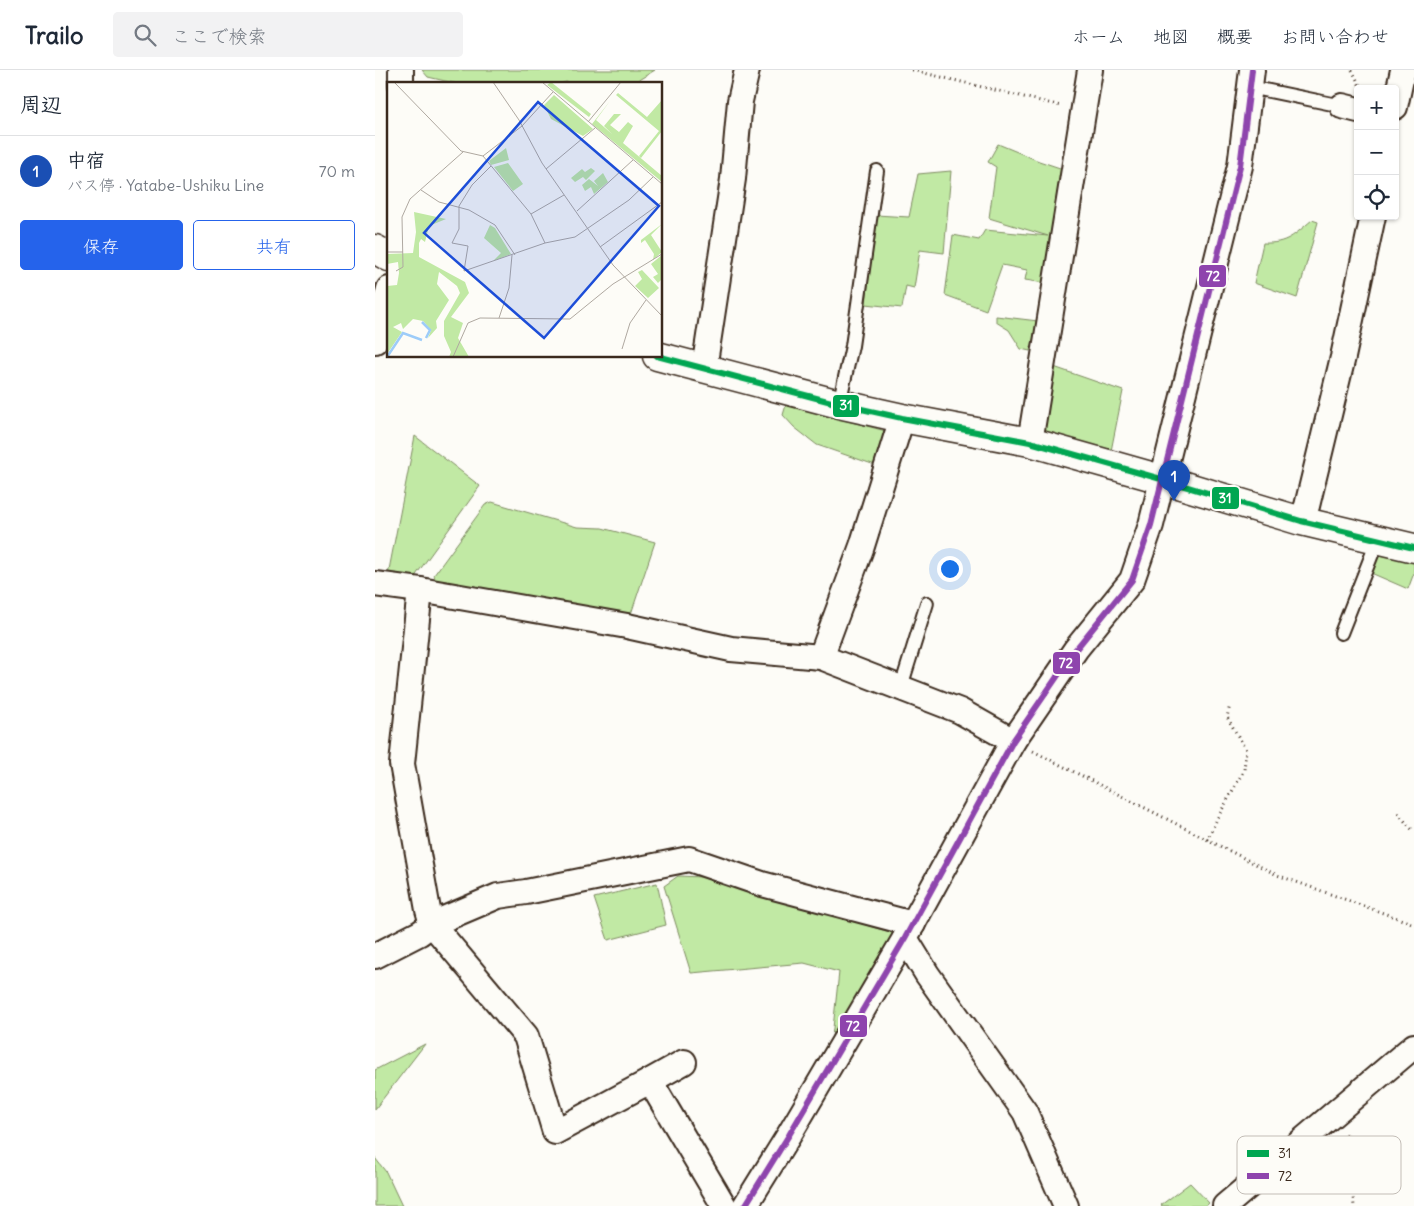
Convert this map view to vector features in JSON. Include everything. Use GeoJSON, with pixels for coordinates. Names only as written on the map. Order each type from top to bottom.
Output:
{"type":"FeatureCollection","features":[{"type":"Feature","properties":{"kind":"main road"},"geometry":{"type":"LineString","coordinates":[[375,249],[387,256]]}},
{"type":"Feature","properties":{"kind":"main road"},"geometry":{"type":"LineString","coordinates":[[663,358],[839,404],[1030,442],[1301,521],[1413,546]]}},
{"type":"Feature","properties":{"kind":"street"},"geometry":{"type":"LineString","coordinates":[[704,369],[733,179],[740,100],[747,70]]}},
{"type":"Feature","properties":{"kind":"street"},"geometry":{"type":"LineString","coordinates":[[1030,442],[1090,70]]}},
{"type":"Feature","properties":{"kind":"street"},"geometry":{"type":"LineString","coordinates":[[1399,88],[1403,70]]}},
{"type":"Feature","properties":{"kind":"street"},"geometry":{"type":"LineString","coordinates":[[745,1206],[909,931],[1013,741],[1076,649],[1132,580],[1151,524],[1240,166],[1251,78]]}},
{"type":"Feature","properties":{"kind":"street"},"geometry":{"type":"LineString","coordinates":[[1301,521],[1307,506],[1343,357],[1372,220]]}},
{"type":"Feature","properties":{"kind":"street"},"geometry":{"type":"LineString","coordinates":[[375,341],[387,296]]}},
{"type":"Feature","properties":{"kind":"street"},"geometry":{"type":"LineString","coordinates":[[821,657],[862,546],[902,418]]}},
{"type":"Feature","properties":{"kind":"street"},"geometry":{"type":"LineString","coordinates":[[375,584],[627,626],[731,649],[821,657],[960,711],[1013,741]]}},
{"type":"Feature","properties":{"kind":"street"},"geometry":{"type":"LineString","coordinates":[[419,590],[402,764],[432,924],[526,1036],[555,1132],[684,1062]]}},
{"type":"Feature","properties":{"kind":"street"},"geometry":{"type":"LineString","coordinates":[[375,956],[420,933],[432,924],[498,896],[689,859],[909,931],[927,974],[1025,1112],[1065,1206]]}},
{"type":"Feature","properties":{"kind":"street"},"geometry":{"type":"LineString","coordinates":[[1308,1136],[1414,1046]]}},
{"type":"Feature","properties":{"kind":"street"},"geometry":{"type":"LineString","coordinates":[[650,1082],[724,1206]]}},
{"type":"Feature","properties":{"kind":"street"},"geometry":{"type":"LineString","coordinates":[[1225,1206],[1239,1194]]}},
{"type":"Feature","properties":{"kind":"lane"},"geometry":{"type":"LineString","coordinates":[[1251,78],[1350,108]]}},
{"type":"Feature","properties":{"kind":"lane"},"geometry":{"type":"LineString","coordinates":[[839,404],[852,346],[877,171]]}},
{"type":"Feature","properties":{"kind":"lane"},"geometry":{"type":"LineString","coordinates":[[1341,634],[1378,539]]}},
{"type":"Feature","properties":{"kind":"lane"},"geometry":{"type":"LineString","coordinates":[[901,687],[927,603]]}},
{"type":"Feature","properties":{"kind":"path"},"geometry":{"type":"LineString","coordinates":[[912,70],[1083,112]]}},
{"type":"Feature","properties":{"kind":"path"},"geometry":{"type":"LineString","coordinates":[[1352,70],[1360,85]]}},
{"type":"Feature","properties":{"kind":"path"},"geometry":{"type":"LineString","coordinates":[[1207,840],[1217,817],[1244,770],[1246,750],[1227,717],[1230,705]]}},
{"type":"Feature","properties":{"kind":"path"},"geometry":{"type":"LineString","coordinates":[[1013,741],[1277,875],[1414,924]]}},
{"type":"Feature","properties":{"kind":"path"},"geometry":{"type":"LineString","coordinates":[[1397,813],[1414,832]]}},
{"type":"Feature","properties":{"kind":"path"},"geometry":{"type":"LineString","coordinates":[[1340,1109],[1344,1120],[1346,1136]]}},
{"type":"Feature","properties":{"kind":"green space"},"geometry":{"type":"Polygon","coordinates":[[[422,70],[655,70],[633,82],[449,82],[428,77],[422,70]]]}},
{"type":"Feature","properties":{"kind":"green space"},"geometry":{"type":"Polygon","coordinates":[[[998,144],[1063,169],[1045,283],[1025,280],[1027,270],[1002,265],[986,310],[945,295],[953,235],[979,240],[985,230],[1048,236],[989,218],[996,167],[988,162],[998,144]]]}},
{"type":"Feature","properties":{"kind":"green space"},"geometry":{"type":"Polygon","coordinates":[[[951,171],[944,253],[920,250],[914,288],[906,286],[902,308],[866,304],[876,215],[909,217],[918,174],[951,171]]]}},
{"type":"Feature","properties":{"kind":"green space"},"geometry":{"type":"Polygon","coordinates":[[[1312,220],[1318,222],[1297,298],[1254,283],[1263,243],[1278,242],[1290,238],[1312,220]]]}},
{"type":"Feature","properties":{"kind":"green space"},"geometry":{"type":"Polygon","coordinates":[[[996,316],[1038,321],[1030,351],[1021,349],[1009,330],[996,322],[996,316]]]}},
{"type":"Feature","properties":{"kind":"green space"},"geometry":{"type":"Polygon","coordinates":[[[1051,366],[1123,391],[1111,451],[1045,433],[1041,426],[1051,366]]]}},
{"type":"Feature","properties":{"kind":"green space"},"geometry":{"type":"Polygon","coordinates":[[[786,405],[886,431],[878,466],[817,445],[794,427],[783,415],[786,405]]]}},
{"type":"Feature","properties":{"kind":"green space"},"geometry":{"type":"Polygon","coordinates":[[[415,436],[480,486],[411,582],[388,575],[415,436]]]}},
{"type":"Feature","properties":{"kind":"green space"},"geometry":{"type":"Polygon","coordinates":[[[492,502],[577,527],[602,528],[655,542],[630,617],[436,584],[434,575],[485,505],[492,502]]]}},
{"type":"Feature","properties":{"kind":"green space"},"geometry":{"type":"Polygon","coordinates":[[[1386,553],[1414,561],[1414,573],[1408,589],[1371,573],[1378,555],[1386,553]]]}},
{"type":"Feature","properties":{"kind":"green space"},"geometry":{"type":"Polygon","coordinates":[[[678,876],[703,877],[893,933],[831,1047],[839,972],[804,963],[691,973],[664,886],[678,876]]]}},
{"type":"Feature","properties":{"kind":"green space"},"geometry":{"type":"Polygon","coordinates":[[[657,883],[666,925],[608,940],[594,898],[657,883]]]}},
{"type":"Feature","properties":{"kind":"green space"},"geometry":{"type":"Polygon","coordinates":[[[425,1044],[375,1109],[375,1070],[425,1044]]]}},
{"type":"Feature","properties":{"kind":"green space"},"geometry":{"type":"Polygon","coordinates":[[[375,1158],[386,1172],[402,1206],[375,1206],[375,1158]]]}},
{"type":"Feature","properties":{"kind":"green space"},"geometry":{"type":"Polygon","coordinates":[[[1190,1183],[1209,1203],[1206,1206],[1161,1205],[1190,1183]]]}},
{"type":"Feature","properties":{"kind":"transit line","name":"72"},"geometry":{"type":"LineString","coordinates":[[745,1206],[905,938],[1013,741],[1076,649],[1132,580],[1151,525],[1240,166],[1252,70]]}},
{"type":"Feature","properties":{"kind":"transit line","name":"31"},"geometry":{"type":"LineString","coordinates":[[663,358],[839,404],[1030,442],[1301,521],[1414,548]]}},
{"type":"Feature","properties":{"kind":"place","name":"中宿"},"geometry":{"type":"Point","coordinates":[1174,501]}}]}
